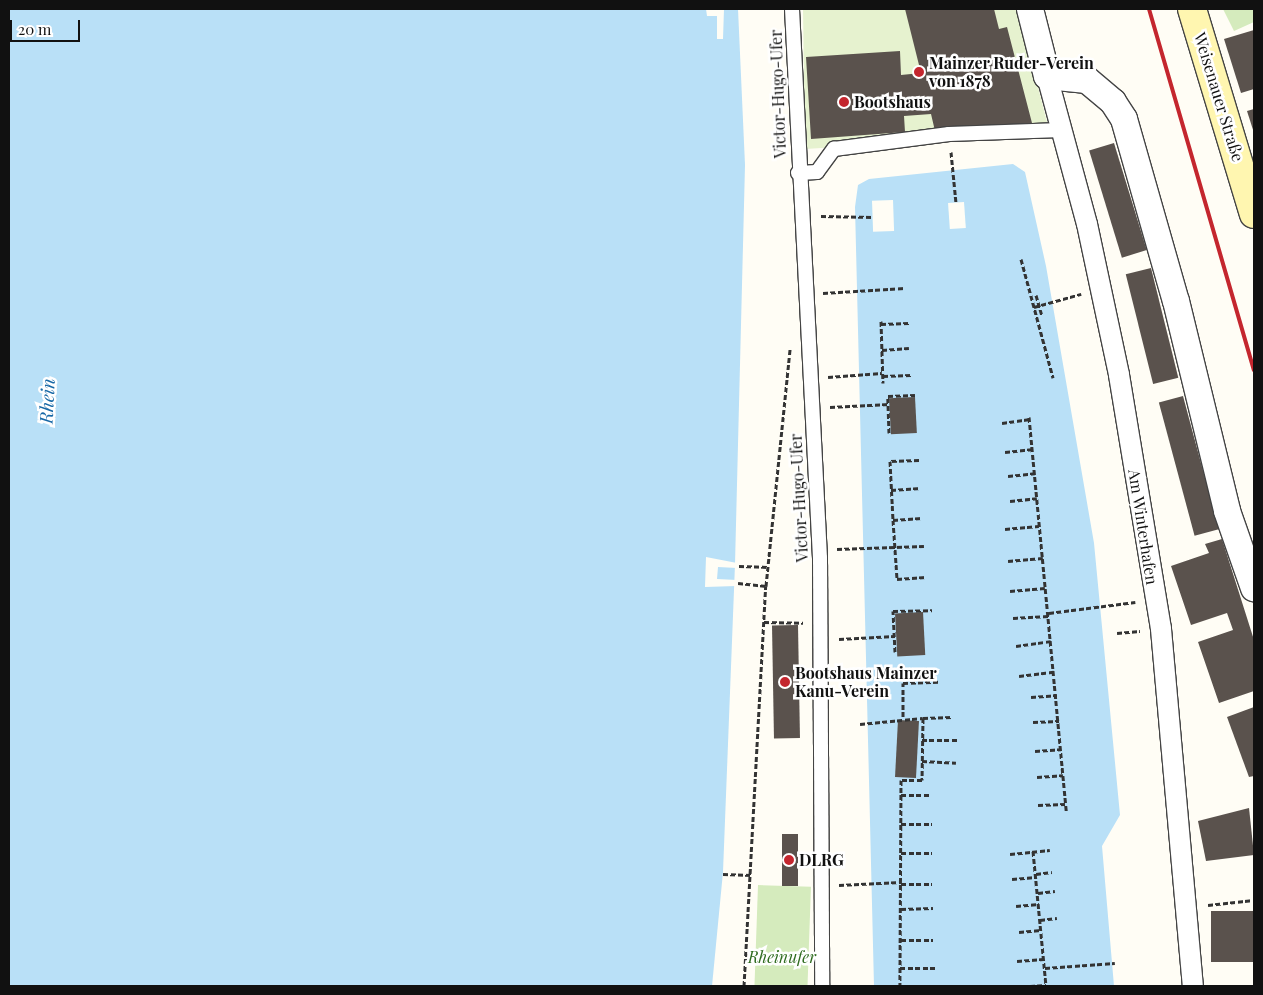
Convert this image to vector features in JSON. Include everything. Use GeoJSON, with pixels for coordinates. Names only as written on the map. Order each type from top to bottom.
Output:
{"type":"FeatureCollection","features":[{"type":"Feature","properties":{"kind":"main road","name":"Weisenauer Straße"},"geometry":{"type":"LineString","coordinates":[[1192,9],[1254,214]]}},
{"type":"Feature","properties":{"kind":"street","name":"Am Winterhafen"},"geometry":{"type":"LineString","coordinates":[[1030,9],[1061,130],[1119,375],[1161,629],[1193,986]]}},
{"type":"Feature","properties":{"kind":"street"},"geometry":{"type":"LineString","coordinates":[[1047,76],[1087,80],[1113,102],[1124,119],[1176,301],[1228,511],[1254,588]]}},
{"type":"Feature","properties":{"kind":"lane","name":"Victor-Hugo-Ufer"},"geometry":{"type":"LineString","coordinates":[[792,9],[798,173],[809,312],[821,624],[822,986]]}},
{"type":"Feature","properties":{"kind":"lane"},"geometry":{"type":"LineString","coordinates":[[798,173],[817,172],[834,149],[949,134],[1061,130]]}},
{"type":"Feature","properties":{"kind":"path"},"geometry":{"type":"LineString","coordinates":[[949,134],[956,203]]}},
{"type":"Feature","properties":{"kind":"path"},"geometry":{"type":"LineString","coordinates":[[823,216],[872,217]]}},
{"type":"Feature","properties":{"kind":"path"},"geometry":{"type":"LineString","coordinates":[[1021,259],[1054,378]]}},
{"type":"Feature","properties":{"kind":"path"},"geometry":{"type":"LineString","coordinates":[[828,293],[905,288]]}},
{"type":"Feature","properties":{"kind":"path"},"geometry":{"type":"LineString","coordinates":[[1036,295],[1042,316]]}},
{"type":"Feature","properties":{"kind":"path"},"geometry":{"type":"LineString","coordinates":[[1034,307],[1067,298]]}},
{"type":"Feature","properties":{"kind":"path"},"geometry":{"type":"LineString","coordinates":[[744,986],[767,568],[787,360],[794,335],[809,312]]}},
{"type":"Feature","properties":{"kind":"path"},"geometry":{"type":"LineString","coordinates":[[883,383],[881,322],[910,323]]}},
{"type":"Feature","properties":{"kind":"path"},"geometry":{"type":"LineString","coordinates":[[882,350],[909,348]]}},
{"type":"Feature","properties":{"kind":"path"},"geometry":{"type":"LineString","coordinates":[[830,378],[911,375]]}},
{"type":"Feature","properties":{"kind":"path"},"geometry":{"type":"LineString","coordinates":[[890,433],[888,396],[915,395]]}},
{"type":"Feature","properties":{"kind":"path"},"geometry":{"type":"LineString","coordinates":[[833,407],[889,404]]}},
{"type":"Feature","properties":{"kind":"path"},"geometry":{"type":"LineString","coordinates":[[1002,423],[1029,418],[1057,695],[1066,812]]}},
{"type":"Feature","properties":{"kind":"path"},"geometry":{"type":"LineString","coordinates":[[1005,452],[1032,449]]}},
{"type":"Feature","properties":{"kind":"path"},"geometry":{"type":"LineString","coordinates":[[920,460],[890,461],[891,490],[897,579],[926,577]]}},
{"type":"Feature","properties":{"kind":"path"},"geometry":{"type":"LineString","coordinates":[[1008,476],[1035,474]]}},
{"type":"Feature","properties":{"kind":"path"},"geometry":{"type":"LineString","coordinates":[[891,490],[921,488]]}},
{"type":"Feature","properties":{"kind":"path"},"geometry":{"type":"LineString","coordinates":[[1010,502],[1037,498]]}},
{"type":"Feature","properties":{"kind":"path"},"geometry":{"type":"LineString","coordinates":[[893,520],[922,518]]}},
{"type":"Feature","properties":{"kind":"path"},"geometry":{"type":"LineString","coordinates":[[1005,529],[1039,526]]}},
{"type":"Feature","properties":{"kind":"path"},"geometry":{"type":"LineString","coordinates":[[855,548],[924,546]]}},
{"type":"Feature","properties":{"kind":"path"},"geometry":{"type":"LineString","coordinates":[[1008,561],[1043,558]]}},
{"type":"Feature","properties":{"kind":"path"},"geometry":{"type":"LineString","coordinates":[[739,566],[767,568]]}},
{"type":"Feature","properties":{"kind":"path"},"geometry":{"type":"LineString","coordinates":[[738,583],[766,586]]}},
{"type":"Feature","properties":{"kind":"path"},"geometry":{"type":"LineString","coordinates":[[1010,591],[1046,588]]}},
{"type":"Feature","properties":{"kind":"path"},"geometry":{"type":"LineString","coordinates":[[1013,618],[1114,606]]}},
{"type":"Feature","properties":{"kind":"path"},"geometry":{"type":"LineString","coordinates":[[895,652],[893,611],[932,610]]}},
{"type":"Feature","properties":{"kind":"path"},"geometry":{"type":"LineString","coordinates":[[764,622],[821,624]]}},
{"type":"Feature","properties":{"kind":"path"},"geometry":{"type":"LineString","coordinates":[[861,638],[895,636]]}},
{"type":"Feature","properties":{"kind":"path"},"geometry":{"type":"LineString","coordinates":[[1016,646],[1051,641]]}},
{"type":"Feature","properties":{"kind":"path"},"geometry":{"type":"LineString","coordinates":[[1019,676],[1054,672]]}},
{"type":"Feature","properties":{"kind":"path"},"geometry":{"type":"LineString","coordinates":[[903,717],[903,683],[940,682]]}},
{"type":"Feature","properties":{"kind":"path"},"geometry":{"type":"LineString","coordinates":[[1031,697],[1057,695]]}},
{"type":"Feature","properties":{"kind":"path"},"geometry":{"type":"LineString","coordinates":[[860,724],[896,724],[896,718],[903,717],[952,718]]}},
{"type":"Feature","properties":{"kind":"path"},"geometry":{"type":"LineString","coordinates":[[900,986],[901,780],[922,780],[923,718]]}},
{"type":"Feature","properties":{"kind":"path"},"geometry":{"type":"LineString","coordinates":[[1033,722],[1059,721]]}},
{"type":"Feature","properties":{"kind":"path"},"geometry":{"type":"LineString","coordinates":[[922,740],[957,740]]}},
{"type":"Feature","properties":{"kind":"path"},"geometry":{"type":"LineString","coordinates":[[1035,750],[1061,749]]}},
{"type":"Feature","properties":{"kind":"path"},"geometry":{"type":"LineString","coordinates":[[922,761],[956,763]]}},
{"type":"Feature","properties":{"kind":"path"},"geometry":{"type":"LineString","coordinates":[[1037,777],[1064,775]]}},
{"type":"Feature","properties":{"kind":"path"},"geometry":{"type":"LineString","coordinates":[[901,795],[930,795]]}},
{"type":"Feature","properties":{"kind":"path"},"geometry":{"type":"LineString","coordinates":[[1038,805],[1065,804]]}},
{"type":"Feature","properties":{"kind":"path"},"geometry":{"type":"LineString","coordinates":[[901,824],[932,824]]}},
{"type":"Feature","properties":{"kind":"path"},"geometry":{"type":"LineString","coordinates":[[1010,854],[1050,850]]}},
{"type":"Feature","properties":{"kind":"path"},"geometry":{"type":"LineString","coordinates":[[1030,986],[1046,986],[1033,852]]}},
{"type":"Feature","properties":{"kind":"path"},"geometry":{"type":"LineString","coordinates":[[901,853],[932,853]]}},
{"type":"Feature","properties":{"kind":"path"},"geometry":{"type":"LineString","coordinates":[[1012,880],[1052,872]]}},
{"type":"Feature","properties":{"kind":"path"},"geometry":{"type":"LineString","coordinates":[[723,874],[751,875]]}},
{"type":"Feature","properties":{"kind":"path"},"geometry":{"type":"LineString","coordinates":[[856,884],[932,884]]}},
{"type":"Feature","properties":{"kind":"path"},"geometry":{"type":"LineString","coordinates":[[1038,892],[1055,890]]}},
{"type":"Feature","properties":{"kind":"path"},"geometry":{"type":"LineString","coordinates":[[1208,905],[1254,900]]}},
{"type":"Feature","properties":{"kind":"path"},"geometry":{"type":"LineString","coordinates":[[1016,906],[1039,904]]}},
{"type":"Feature","properties":{"kind":"path"},"geometry":{"type":"LineString","coordinates":[[901,909],[933,908]]}},
{"type":"Feature","properties":{"kind":"path"},"geometry":{"type":"LineString","coordinates":[[1040,920],[1057,918]]}},
{"type":"Feature","properties":{"kind":"path"},"geometry":{"type":"LineString","coordinates":[[1019,932],[1041,930]]}},
{"type":"Feature","properties":{"kind":"path"},"geometry":{"type":"LineString","coordinates":[[901,940],[933,940]]}},
{"type":"Feature","properties":{"kind":"path"},"geometry":{"type":"LineString","coordinates":[[1017,961],[1044,959]]}},
{"type":"Feature","properties":{"kind":"path"},"geometry":{"type":"LineString","coordinates":[[1045,968],[1114,962]]}},
{"type":"Feature","properties":{"kind":"path"},"geometry":{"type":"LineString","coordinates":[[900,968],[936,968]]}},
{"type":"Feature","properties":{"kind":"green space","name":"Mainzer Ruder-Verein von 1878"},"geometry":{"type":"Polygon","coordinates":[[[803,9],[1018,9],[1050,134],[805,149],[803,9]]]}},
{"type":"Feature","properties":{"kind":"green space"},"geometry":{"type":"Polygon","coordinates":[[[1223,9],[1254,9],[1254,22],[1234,31],[1223,9]]]}},
{"type":"Feature","properties":{"kind":"green space","name":"Rheinufer"},"geometry":{"type":"Polygon","coordinates":[[[758,885],[811,887],[808,986],[754,986],[758,885]]]}},
{"type":"Feature","properties":{"kind":"water","name":"Rhein"},"geometry":{"type":"Polygon","coordinates":[[[9,9],[738,9],[745,165],[735,564],[723,872],[712,986],[9,986],[9,9]]]}},
{"type":"Feature","properties":{"kind":"water"},"geometry":{"type":"Polygon","coordinates":[[[1013,164],[1025,172],[1046,266],[1094,543],[1120,815],[1102,846],[1114,986],[874,986],[855,207],[858,185],[869,179],[1013,164]]]}},
{"type":"Feature","properties":{"kind":"pier"},"geometry":{"type":"Polygon","coordinates":[[[706,9],[724,9],[723,39],[717,39],[717,16],[707,16],[706,9]]]}},
{"type":"Feature","properties":{"kind":"pier"},"geometry":{"type":"Polygon","coordinates":[[[893,200],[894,231],[873,232],[872,201],[893,200]]]}},
{"type":"Feature","properties":{"kind":"pier"},"geometry":{"type":"Polygon","coordinates":[[[964,202],[966,228],[950,229],[948,203],[964,202]]]}},
{"type":"Feature","properties":{"kind":"pier"},"geometry":{"type":"Polygon","coordinates":[[[706,557],[737,563],[737,568],[718,567],[717,579],[737,580],[736,586],[705,587],[706,557]]]}},
{"type":"Feature","properties":{"kind":"building","name":"Mainzer Ruder-Verein von 1878"},"geometry":{"type":"Polygon","coordinates":[[[905,9],[994,9],[999,29],[1007,27],[1032,123],[935,131],[931,114],[904,116],[905,132],[811,139],[806,57],[900,51],[901,75],[921,73],[905,9]]]}},
{"type":"Feature","properties":{"kind":"building"},"geometry":{"type":"Polygon","coordinates":[[[1254,30],[1254,89],[1241,93],[1224,39],[1254,30]]]}},
{"type":"Feature","properties":{"kind":"building"},"geometry":{"type":"Polygon","coordinates":[[[1254,109],[1254,133],[1247,111],[1254,109]]]}},
{"type":"Feature","properties":{"kind":"building"},"geometry":{"type":"Polygon","coordinates":[[[1114,143],[1147,250],[1122,258],[1089,151],[1114,143]]]}},
{"type":"Feature","properties":{"kind":"building"},"geometry":{"type":"Polygon","coordinates":[[[1151,268],[1178,378],[1153,384],[1126,274],[1151,268]]]}},
{"type":"Feature","properties":{"kind":"building"},"geometry":{"type":"Polygon","coordinates":[[[1183,396],[1219,529],[1195,536],[1159,402],[1183,396]]]}},
{"type":"Feature","properties":{"kind":"building"},"geometry":{"type":"Polygon","coordinates":[[[915,397],[917,433],[891,434],[889,398],[915,397]]]}},
{"type":"Feature","properties":{"kind":"building"},"geometry":{"type":"Polygon","coordinates":[[[1222,539],[1254,640],[1254,691],[1219,703],[1198,642],[1233,630],[1227,613],[1191,625],[1171,566],[1209,553],[1205,544],[1222,539]]]}},
{"type":"Feature","properties":{"kind":"building"},"geometry":{"type":"Polygon","coordinates":[[[923,612],[925,655],[897,656],[895,613],[923,612]]]}},
{"type":"Feature","properties":{"kind":"building","name":"Bootshaus Mainzer Kanu-Verein"},"geometry":{"type":"Polygon","coordinates":[[[772,625],[798,625],[800,738],[774,738],[772,625]]]}},
{"type":"Feature","properties":{"kind":"building"},"geometry":{"type":"Polygon","coordinates":[[[1254,707],[1254,776],[1249,777],[1227,717],[1254,707]]]}},
{"type":"Feature","properties":{"kind":"building"},"geometry":{"type":"Polygon","coordinates":[[[898,720],[919,721],[916,778],[895,777],[898,720]]]}},
{"type":"Feature","properties":{"kind":"building"},"geometry":{"type":"Polygon","coordinates":[[[1249,808],[1254,855],[1206,861],[1198,821],[1249,808]]]}},
{"type":"Feature","properties":{"kind":"building","name":"DLRG"},"geometry":{"type":"Polygon","coordinates":[[[782,834],[798,834],[798,886],[782,886],[782,834]]]}},
{"type":"Feature","properties":{"kind":"building"},"geometry":{"type":"Polygon","coordinates":[[[1211,911],[1254,911],[1254,962],[1211,962],[1211,911]]]}},
{"type":"Feature","properties":{"kind":"railway"},"geometry":{"type":"LineString","coordinates":[[1149,9],[1254,370]]}},
{"type":"Feature","properties":{"kind":"place","name":"Mainzer Ruder-Verein von 1878"},"geometry":{"type":"Point","coordinates":[919,72]}},
{"type":"Feature","properties":{"kind":"place","name":"Bootshaus"},"geometry":{"type":"Point","coordinates":[844,102]}},
{"type":"Feature","properties":{"kind":"place","name":"Bootshaus Mainzer Kanu-Verein"},"geometry":{"type":"Point","coordinates":[785,682]}},
{"type":"Feature","properties":{"kind":"place","name":"DLRG"},"geometry":{"type":"Point","coordinates":[789,860]}}]}
